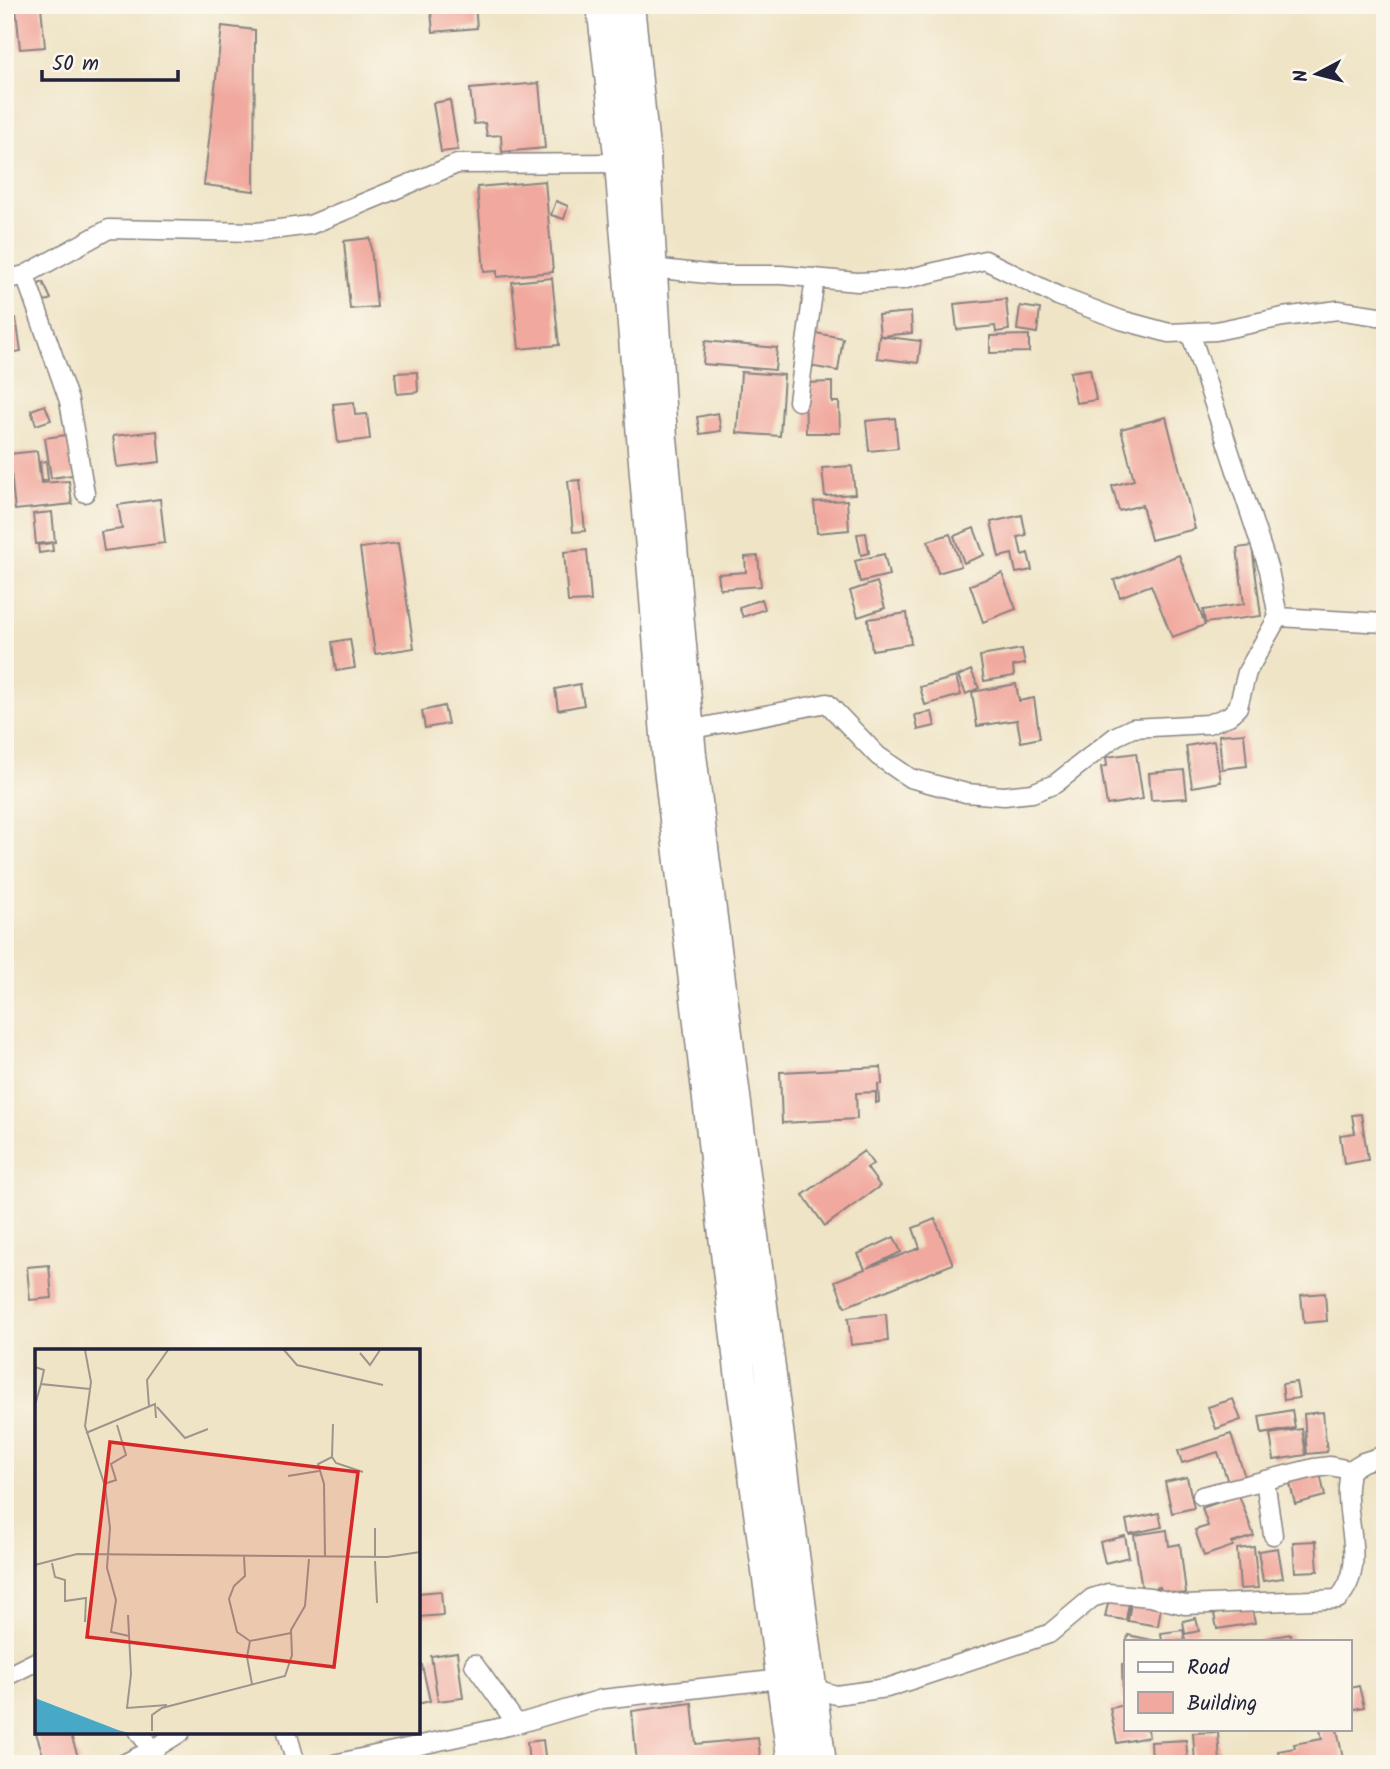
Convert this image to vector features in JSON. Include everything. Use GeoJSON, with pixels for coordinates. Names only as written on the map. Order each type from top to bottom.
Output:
{"type":"FeatureCollection","features":[{"type":"Feature","properties":{"kind":"highway"},"geometry":{"type":"LineString","coordinates":[[602,5],[620,163],[668,760],[740,1371],[793,1764]]}},
{"type":"Feature","properties":{"kind":"highway"},"geometry":{"type":"LineString","coordinates":[[629,5],[645,158],[662,438],[688,730],[821,1764]]}},
{"type":"Feature","properties":{"kind":"street"},"geometry":{"type":"LineString","coordinates":[[5,279],[25,275],[109,229],[257,232],[297,227],[310,225],[457,164],[620,163]]}},
{"type":"Feature","properties":{"kind":"street"},"geometry":{"type":"LineString","coordinates":[[652,268],[716,275],[781,275],[857,282],[902,280],[985,260],[1058,296],[1121,320],[1169,333],[1216,331],[1283,317],[1338,310],[1385,317]]}},
{"type":"Feature","properties":{"kind":"street"},"geometry":{"type":"LineString","coordinates":[[25,275],[69,401],[85,493]]}},
{"type":"Feature","properties":{"kind":"street"},"geometry":{"type":"LineString","coordinates":[[798,401],[815,278]]}},
{"type":"Feature","properties":{"kind":"street"},"geometry":{"type":"LineString","coordinates":[[688,730],[827,703],[878,756],[909,778],[966,793],[1004,796],[1032,793],[1055,784],[1116,736],[1133,728],[1208,724],[1229,716],[1238,707],[1247,672],[1278,617],[1269,570],[1190,332]]}},
{"type":"Feature","properties":{"kind":"street"},"geometry":{"type":"LineString","coordinates":[[1278,617],[1385,623]]}},
{"type":"Feature","properties":{"kind":"street"},"geometry":{"type":"LineString","coordinates":[[1202,1496],[1314,1468],[1330,1466],[1350,1470],[1363,1462],[1385,1455]]}},
{"type":"Feature","properties":{"kind":"street"},"geometry":{"type":"LineString","coordinates":[[334,1764],[516,1724],[602,1699],[781,1679],[836,1695],[887,1688],[1049,1634],[1092,1598],[1108,1593],[1150,1597],[1185,1605],[1338,1599],[1348,1587],[1354,1563],[1354,1537],[1348,1496],[1350,1470]]}},
{"type":"Feature","properties":{"kind":"street"},"geometry":{"type":"LineString","coordinates":[[1265,1480],[1273,1535]]}},
{"type":"Feature","properties":{"kind":"street"},"geometry":{"type":"LineString","coordinates":[[5,1677],[35,1662]]}},
{"type":"Feature","properties":{"kind":"street"},"geometry":{"type":"LineString","coordinates":[[474,1664],[516,1724]]}},
{"type":"Feature","properties":{"kind":"street"},"geometry":{"type":"LineString","coordinates":[[140,1734],[152,1750]]}},
{"type":"Feature","properties":{"kind":"street"},"geometry":{"type":"LineString","coordinates":[[122,1764],[178,1734]]}},
{"type":"Feature","properties":{"kind":"street"},"geometry":{"type":"LineString","coordinates":[[288,1734],[296,1764]]}},
{"type":"Feature","properties":{"kind":"building"},"geometry":{"type":"Polygon","coordinates":[[[475,5],[477,28],[433,32],[431,10],[475,5]]]}},
{"type":"Feature","properties":{"kind":"building"},"geometry":{"type":"Polygon","coordinates":[[[41,7],[45,47],[20,49],[16,9],[41,7]]]}},
{"type":"Feature","properties":{"kind":"building"},"geometry":{"type":"Polygon","coordinates":[[[222,26],[255,30],[254,191],[204,185],[222,26]]]}},
{"type":"Feature","properties":{"kind":"building"},"geometry":{"type":"Polygon","coordinates":[[[539,83],[545,148],[502,152],[501,135],[487,136],[485,123],[474,124],[470,89],[539,83]]]}},
{"type":"Feature","properties":{"kind":"building"},"geometry":{"type":"Polygon","coordinates":[[[450,100],[458,150],[441,152],[433,103],[450,100]]]}},
{"type":"Feature","properties":{"kind":"building"},"geometry":{"type":"Polygon","coordinates":[[[545,181],[553,272],[497,277],[497,271],[484,272],[477,187],[545,181]]]}},
{"type":"Feature","properties":{"kind":"building"},"geometry":{"type":"Polygon","coordinates":[[[8,184],[10,210],[5,211],[5,185],[8,184]]]}},
{"type":"Feature","properties":{"kind":"building"},"geometry":{"type":"Polygon","coordinates":[[[556,201],[568,206],[564,219],[551,215],[556,201]]]}},
{"type":"Feature","properties":{"kind":"building"},"geometry":{"type":"Polygon","coordinates":[[[370,238],[377,307],[350,309],[344,241],[370,238]]]}},
{"type":"Feature","properties":{"kind":"building"},"geometry":{"type":"Polygon","coordinates":[[[552,278],[559,345],[519,349],[512,282],[552,278]]]}},
{"type":"Feature","properties":{"kind":"building"},"geometry":{"type":"Polygon","coordinates":[[[43,282],[51,299],[42,303],[34,286],[43,282]]]}},
{"type":"Feature","properties":{"kind":"building"},"geometry":{"type":"Polygon","coordinates":[[[1006,299],[1009,330],[996,332],[995,326],[957,330],[954,304],[1006,299]]]}},
{"type":"Feature","properties":{"kind":"building"},"geometry":{"type":"Polygon","coordinates":[[[1020,306],[1040,309],[1037,333],[1017,330],[1020,306]]]}},
{"type":"Feature","properties":{"kind":"building"},"geometry":{"type":"Polygon","coordinates":[[[911,312],[912,333],[880,336],[878,315],[911,312]]]}},
{"type":"Feature","properties":{"kind":"building"},"geometry":{"type":"Polygon","coordinates":[[[16,318],[21,351],[5,354],[5,319],[16,318]]]}},
{"type":"Feature","properties":{"kind":"building"},"geometry":{"type":"Polygon","coordinates":[[[815,333],[843,338],[838,371],[809,366],[815,333]]]}},
{"type":"Feature","properties":{"kind":"building"},"geometry":{"type":"Polygon","coordinates":[[[1029,335],[1029,352],[990,353],[990,336],[1029,335]]]}},
{"type":"Feature","properties":{"kind":"building"},"geometry":{"type":"Polygon","coordinates":[[[879,336],[921,341],[918,363],[877,358],[879,336]]]}},
{"type":"Feature","properties":{"kind":"building"},"geometry":{"type":"Polygon","coordinates":[[[705,341],[777,348],[775,370],[703,364],[705,341]]]}},
{"type":"Feature","properties":{"kind":"building"},"geometry":{"type":"Polygon","coordinates":[[[1090,369],[1096,400],[1076,403],[1070,372],[1090,369]]]}},
{"type":"Feature","properties":{"kind":"building"},"geometry":{"type":"Polygon","coordinates":[[[417,372],[418,392],[397,394],[395,373],[417,372]]]}},
{"type":"Feature","properties":{"kind":"building"},"geometry":{"type":"Polygon","coordinates":[[[741,372],[784,375],[780,436],[737,433],[741,372]]]}},
{"type":"Feature","properties":{"kind":"building"},"geometry":{"type":"Polygon","coordinates":[[[832,382],[832,402],[839,402],[840,433],[806,433],[805,383],[832,382]]]}},
{"type":"Feature","properties":{"kind":"building"},"geometry":{"type":"Polygon","coordinates":[[[354,402],[355,415],[367,414],[370,439],[338,443],[333,404],[354,402]]]}},
{"type":"Feature","properties":{"kind":"building"},"geometry":{"type":"Polygon","coordinates":[[[45,405],[51,420],[36,425],[31,410],[45,405]]]}},
{"type":"Feature","properties":{"kind":"building"},"geometry":{"type":"Polygon","coordinates":[[[718,413],[721,431],[700,434],[697,417],[718,413]]]}},
{"type":"Feature","properties":{"kind":"building"},"geometry":{"type":"Polygon","coordinates":[[[1166,417],[1195,529],[1151,540],[1142,505],[1119,511],[1112,486],[1134,480],[1121,429],[1166,417]]]}},
{"type":"Feature","properties":{"kind":"building"},"geometry":{"type":"Polygon","coordinates":[[[895,418],[898,448],[869,451],[866,421],[895,418]]]}},
{"type":"Feature","properties":{"kind":"building"},"geometry":{"type":"Polygon","coordinates":[[[157,431],[160,462],[117,467],[113,436],[157,431]]]}},
{"type":"Feature","properties":{"kind":"building"},"geometry":{"type":"Polygon","coordinates":[[[73,434],[79,474],[51,478],[45,438],[73,434]]]}},
{"type":"Feature","properties":{"kind":"building"},"geometry":{"type":"Polygon","coordinates":[[[37,451],[41,483],[69,481],[72,504],[15,510],[9,454],[37,451]]]}},
{"type":"Feature","properties":{"kind":"building"},"geometry":{"type":"Polygon","coordinates":[[[46,461],[48,480],[42,481],[40,462],[46,461]]]}},
{"type":"Feature","properties":{"kind":"building"},"geometry":{"type":"Polygon","coordinates":[[[852,466],[855,494],[825,496],[822,468],[852,466]]]}},
{"type":"Feature","properties":{"kind":"building"},"geometry":{"type":"Polygon","coordinates":[[[580,480],[585,531],[573,532],[568,481],[580,480]]]}},
{"type":"Feature","properties":{"kind":"building"},"geometry":{"type":"Polygon","coordinates":[[[160,499],[165,543],[104,551],[101,532],[122,529],[118,505],[160,499]]]}},
{"type":"Feature","properties":{"kind":"building"},"geometry":{"type":"Polygon","coordinates":[[[847,500],[849,530],[817,533],[814,502],[847,500]]]}},
{"type":"Feature","properties":{"kind":"building"},"geometry":{"type":"Polygon","coordinates":[[[52,512],[55,542],[36,544],[33,514],[52,512]]]}},
{"type":"Feature","properties":{"kind":"building"},"geometry":{"type":"Polygon","coordinates":[[[1022,515],[1026,535],[1018,537],[1022,555],[1028,553],[1032,570],[1016,573],[1012,554],[999,557],[991,522],[1022,515]]]}},
{"type":"Feature","properties":{"kind":"building"},"geometry":{"type":"Polygon","coordinates":[[[974,528],[984,555],[964,563],[954,536],[974,528]]]}},
{"type":"Feature","properties":{"kind":"building"},"geometry":{"type":"Polygon","coordinates":[[[866,533],[869,553],[861,555],[857,534],[866,533]]]}},
{"type":"Feature","properties":{"kind":"building"},"geometry":{"type":"Polygon","coordinates":[[[950,534],[961,566],[938,573],[928,541],[950,534]]]}},
{"type":"Feature","properties":{"kind":"building"},"geometry":{"type":"Polygon","coordinates":[[[52,543],[53,551],[39,553],[38,545],[52,543]]]}},
{"type":"Feature","properties":{"kind":"building"},"geometry":{"type":"Polygon","coordinates":[[[398,543],[414,648],[375,654],[360,548],[398,543]]]}},
{"type":"Feature","properties":{"kind":"building"},"geometry":{"type":"Polygon","coordinates":[[[1252,546],[1261,616],[1205,623],[1203,610],[1244,604],[1237,548],[1252,546]]]}},
{"type":"Feature","properties":{"kind":"building"},"geometry":{"type":"Polygon","coordinates":[[[587,550],[591,601],[568,602],[564,552],[587,550]]]}},
{"type":"Feature","properties":{"kind":"building"},"geometry":{"type":"Polygon","coordinates":[[[884,554],[889,575],[860,582],[855,561],[884,554]]]}},
{"type":"Feature","properties":{"kind":"building"},"geometry":{"type":"Polygon","coordinates":[[[1179,555],[1205,625],[1172,637],[1151,585],[1120,597],[1114,580],[1179,555]]]}},
{"type":"Feature","properties":{"kind":"building"},"geometry":{"type":"Polygon","coordinates":[[[758,556],[761,586],[720,589],[718,574],[746,572],[745,557],[758,556]]]}},
{"type":"Feature","properties":{"kind":"building"},"geometry":{"type":"Polygon","coordinates":[[[1002,573],[1016,609],[983,622],[970,585],[1002,573]]]}},
{"type":"Feature","properties":{"kind":"building"},"geometry":{"type":"Polygon","coordinates":[[[877,582],[885,608],[858,617],[850,591],[877,582]]]}},
{"type":"Feature","properties":{"kind":"building"},"geometry":{"type":"Polygon","coordinates":[[[762,599],[765,609],[743,617],[739,607],[762,599]]]}},
{"type":"Feature","properties":{"kind":"building"},"geometry":{"type":"Polygon","coordinates":[[[907,613],[911,644],[872,650],[868,619],[907,613]]]}},
{"type":"Feature","properties":{"kind":"building"},"geometry":{"type":"Polygon","coordinates":[[[350,639],[355,668],[336,671],[332,642],[350,639]]]}},
{"type":"Feature","properties":{"kind":"building"},"geometry":{"type":"Polygon","coordinates":[[[1022,649],[1025,664],[1013,666],[1014,676],[984,681],[980,656],[1022,649]]]}},
{"type":"Feature","properties":{"kind":"building"},"geometry":{"type":"Polygon","coordinates":[[[971,670],[979,688],[966,694],[958,676],[971,670]]]}},
{"type":"Feature","properties":{"kind":"building"},"geometry":{"type":"Polygon","coordinates":[[[956,677],[961,695],[925,705],[920,687],[956,677]]]}},
{"type":"Feature","properties":{"kind":"building"},"geometry":{"type":"Polygon","coordinates":[[[580,684],[584,705],[558,710],[555,689],[580,684]]]}},
{"type":"Feature","properties":{"kind":"building"},"geometry":{"type":"Polygon","coordinates":[[[1016,684],[1019,701],[1034,698],[1040,738],[1021,742],[1017,720],[977,726],[972,692],[1016,684]]]}},
{"type":"Feature","properties":{"kind":"building"},"geometry":{"type":"Polygon","coordinates":[[[444,706],[448,724],[425,728],[422,711],[444,706]]]}},
{"type":"Feature","properties":{"kind":"building"},"geometry":{"type":"Polygon","coordinates":[[[932,712],[935,726],[918,730],[915,715],[932,712]]]}},
{"type":"Feature","properties":{"kind":"building"},"geometry":{"type":"Polygon","coordinates":[[[1244,733],[1247,766],[1222,769],[1219,735],[1244,733]]]}},
{"type":"Feature","properties":{"kind":"building"},"geometry":{"type":"Polygon","coordinates":[[[1214,741],[1221,782],[1192,787],[1186,746],[1214,741]]]}},
{"type":"Feature","properties":{"kind":"building"},"geometry":{"type":"Polygon","coordinates":[[[1136,753],[1143,799],[1107,805],[1101,767],[1107,766],[1106,757],[1136,753]]]}},
{"type":"Feature","properties":{"kind":"building"},"geometry":{"type":"Polygon","coordinates":[[[1184,770],[1187,798],[1151,800],[1149,773],[1184,770]]]}},
{"type":"Feature","properties":{"kind":"building"},"geometry":{"type":"Polygon","coordinates":[[[881,1067],[879,1102],[876,1103],[876,1092],[856,1093],[857,1119],[782,1123],[780,1072],[881,1067]]]}},
{"type":"Feature","properties":{"kind":"building"},"geometry":{"type":"Polygon","coordinates":[[[1361,1114],[1368,1160],[1344,1164],[1340,1135],[1355,1133],[1352,1115],[1361,1114]]]}},
{"type":"Feature","properties":{"kind":"building"},"geometry":{"type":"Polygon","coordinates":[[[864,1151],[873,1164],[867,1168],[880,1186],[825,1226],[803,1195],[864,1151]]]}},
{"type":"Feature","properties":{"kind":"building"},"geometry":{"type":"Polygon","coordinates":[[[935,1219],[953,1264],[845,1307],[835,1281],[865,1269],[858,1254],[894,1237],[901,1252],[867,1268],[920,1248],[913,1228],[935,1219]]]}},
{"type":"Feature","properties":{"kind":"building"},"geometry":{"type":"Polygon","coordinates":[[[49,1265],[52,1298],[30,1300],[27,1267],[49,1265]]]}},
{"type":"Feature","properties":{"kind":"building"},"geometry":{"type":"Polygon","coordinates":[[[1325,1293],[1327,1321],[1304,1323],[1301,1295],[1325,1293]]]}},
{"type":"Feature","properties":{"kind":"building"},"geometry":{"type":"Polygon","coordinates":[[[886,1314],[888,1341],[851,1345],[848,1318],[886,1314]]]}},
{"type":"Feature","properties":{"kind":"building"},"geometry":{"type":"Polygon","coordinates":[[[1296,1382],[1299,1398],[1284,1400],[1282,1384],[1296,1382]]]}},
{"type":"Feature","properties":{"kind":"building"},"geometry":{"type":"Polygon","coordinates":[[[1233,1399],[1241,1420],[1216,1429],[1208,1407],[1233,1399]]]}},
{"type":"Feature","properties":{"kind":"building"},"geometry":{"type":"Polygon","coordinates":[[[1292,1410],[1295,1428],[1262,1434],[1259,1416],[1292,1410]]]}},
{"type":"Feature","properties":{"kind":"building"},"geometry":{"type":"Polygon","coordinates":[[[1323,1412],[1327,1452],[1307,1454],[1304,1414],[1323,1412]]]}},
{"type":"Feature","properties":{"kind":"building"},"geometry":{"type":"Polygon","coordinates":[[[1302,1429],[1306,1455],[1274,1460],[1270,1434],[1302,1429]]]}},
{"type":"Feature","properties":{"kind":"building"},"geometry":{"type":"Polygon","coordinates":[[[1231,1434],[1246,1480],[1229,1485],[1218,1452],[1182,1463],[1178,1451],[1231,1434]]]}},
{"type":"Feature","properties":{"kind":"building"},"geometry":{"type":"Polygon","coordinates":[[[1320,1473],[1325,1496],[1295,1504],[1289,1480],[1320,1473]]]}},
{"type":"Feature","properties":{"kind":"building"},"geometry":{"type":"Polygon","coordinates":[[[1187,1477],[1194,1508],[1172,1513],[1165,1482],[1187,1477]]]}},
{"type":"Feature","properties":{"kind":"building"},"geometry":{"type":"Polygon","coordinates":[[[1239,1495],[1254,1536],[1204,1556],[1195,1530],[1208,1526],[1202,1508],[1239,1495]]]}},
{"type":"Feature","properties":{"kind":"building"},"geometry":{"type":"Polygon","coordinates":[[[1159,1513],[1162,1527],[1129,1534],[1126,1520],[1159,1513]]]}},
{"type":"Feature","properties":{"kind":"building"},"geometry":{"type":"Polygon","coordinates":[[[1167,1530],[1169,1546],[1180,1544],[1186,1593],[1162,1597],[1160,1587],[1142,1590],[1134,1535],[1167,1530]]]}},
{"type":"Feature","properties":{"kind":"building"},"geometry":{"type":"Polygon","coordinates":[[[1125,1536],[1129,1557],[1105,1563],[1100,1542],[1125,1536]]]}},
{"type":"Feature","properties":{"kind":"building"},"geometry":{"type":"Polygon","coordinates":[[[1316,1541],[1318,1571],[1295,1572],[1293,1542],[1316,1541]]]}},
{"type":"Feature","properties":{"kind":"building"},"geometry":{"type":"Polygon","coordinates":[[[1254,1547],[1258,1588],[1240,1589],[1237,1549],[1254,1547]]]}},
{"type":"Feature","properties":{"kind":"building"},"geometry":{"type":"Polygon","coordinates":[[[1278,1548],[1283,1578],[1263,1581],[1258,1551],[1278,1548]]]}},
{"type":"Feature","properties":{"kind":"building"},"geometry":{"type":"Polygon","coordinates":[[[441,1591],[443,1615],[420,1617],[420,1593],[441,1591]]]}},
{"type":"Feature","properties":{"kind":"building"},"geometry":{"type":"Polygon","coordinates":[[[1109,1599],[1129,1602],[1126,1620],[1105,1617],[1109,1599]]]}},
{"type":"Feature","properties":{"kind":"building"},"geometry":{"type":"Polygon","coordinates":[[[1131,1602],[1161,1607],[1158,1626],[1128,1621],[1131,1602]]]}},
{"type":"Feature","properties":{"kind":"building"},"geometry":{"type":"Polygon","coordinates":[[[1252,1608],[1255,1623],[1217,1629],[1214,1614],[1252,1608]]]}},
{"type":"Feature","properties":{"kind":"building"},"geometry":{"type":"Polygon","coordinates":[[[1196,1618],[1199,1631],[1185,1634],[1183,1621],[1196,1618]]]}},
{"type":"Feature","properties":{"kind":"building"},"geometry":{"type":"Polygon","coordinates":[[[1183,1630],[1185,1640],[1162,1640],[1161,1633],[1183,1630]]]}},
{"type":"Feature","properties":{"kind":"building"},"geometry":{"type":"Polygon","coordinates":[[[1291,1634],[1292,1640],[1257,1640],[1291,1634]]]}},
{"type":"Feature","properties":{"kind":"building"},"geometry":{"type":"Polygon","coordinates":[[[1128,1635],[1152,1640],[1127,1640],[1128,1635]]]}},
{"type":"Feature","properties":{"kind":"building"},"geometry":{"type":"Polygon","coordinates":[[[457,1652],[463,1698],[438,1701],[431,1656],[457,1652]]]}},
{"type":"Feature","properties":{"kind":"building"},"geometry":{"type":"Polygon","coordinates":[[[1122,1664],[1124,1664],[1124,1699],[1122,1664]]]}},
{"type":"Feature","properties":{"kind":"building"},"geometry":{"type":"Polygon","coordinates":[[[420,1666],[430,1701],[420,1704],[420,1666]]]}},
{"type":"Feature","properties":{"kind":"building"},"geometry":{"type":"Polygon","coordinates":[[[1359,1686],[1364,1707],[1352,1710],[1352,1688],[1359,1686]]]}},
{"type":"Feature","properties":{"kind":"building"},"geometry":{"type":"Polygon","coordinates":[[[692,1703],[696,1744],[758,1738],[761,1764],[637,1764],[632,1711],[692,1703]]]}},
{"type":"Feature","properties":{"kind":"building"},"geometry":{"type":"Polygon","coordinates":[[[1124,1705],[1124,1730],[1148,1730],[1149,1737],[1117,1743],[1110,1708],[1124,1705]]]}},
{"type":"Feature","properties":{"kind":"building"},"geometry":{"type":"Polygon","coordinates":[[[1320,1730],[1337,1730],[1344,1764],[1280,1764],[1278,1751],[1295,1748],[1294,1744],[1322,1739],[1320,1730]]]}},
{"type":"Feature","properties":{"kind":"building"},"geometry":{"type":"Polygon","coordinates":[[[1218,1732],[1220,1763],[1195,1764],[1193,1733],[1218,1732]]]}},
{"type":"Feature","properties":{"kind":"building"},"geometry":{"type":"Polygon","coordinates":[[[36,1734],[71,1734],[80,1763],[46,1764],[36,1734]]]}},
{"type":"Feature","properties":{"kind":"building"},"geometry":{"type":"Polygon","coordinates":[[[543,1740],[546,1764],[529,1764],[527,1742],[543,1740]]]}},
{"type":"Feature","properties":{"kind":"building"},"geometry":{"type":"Polygon","coordinates":[[[1186,1740],[1188,1764],[1152,1764],[1151,1742],[1186,1740]]]}}]}
